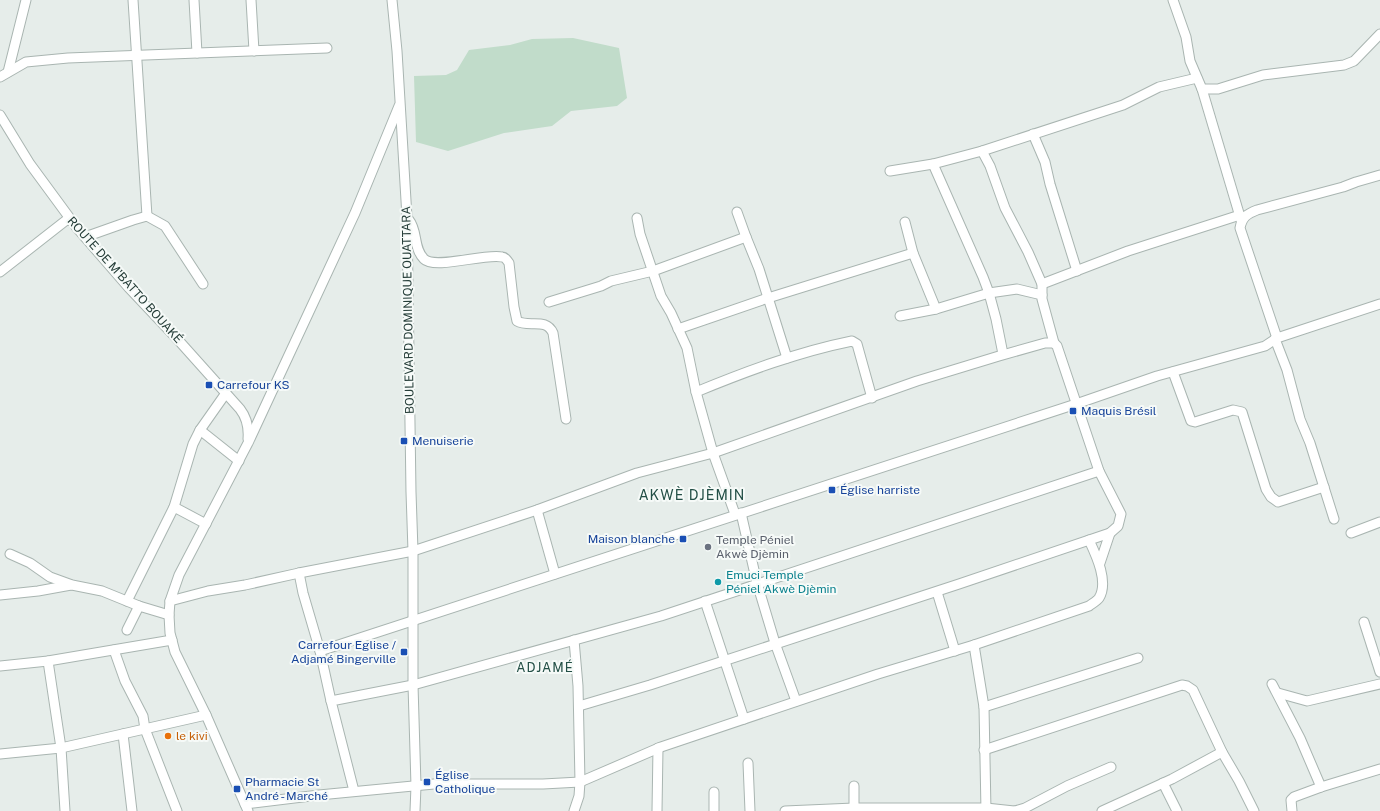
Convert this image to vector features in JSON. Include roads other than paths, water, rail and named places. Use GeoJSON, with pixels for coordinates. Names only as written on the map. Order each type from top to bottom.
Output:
{"type":"FeatureCollection","features":[{"type":"Feature","properties":{"kind":"street"},"geometry":{"type":"LineString","coordinates":[[4,75],[26,0]]}},
{"type":"Feature","properties":{"kind":"street"},"geometry":{"type":"LineString","coordinates":[[133,0],[147,216]]}},
{"type":"Feature","properties":{"kind":"street"},"geometry":{"type":"LineString","coordinates":[[194,0],[197,53]]}},
{"type":"Feature","properties":{"kind":"street"},"geometry":{"type":"LineString","coordinates":[[251,0],[254,51]]}},
{"type":"Feature","properties":{"kind":"street","name":"BOULEVARD DOMINIQUE OUATTARA"},"geometry":{"type":"LineString","coordinates":[[392,0],[397,51],[407,217],[413,551],[412,621],[416,786],[415,811]]}},
{"type":"Feature","properties":{"kind":"street"},"geometry":{"type":"LineString","coordinates":[[1173,0],[1186,37],[1190,61],[1202,90],[1241,218],[1240,228],[1287,370],[1300,419],[1310,443],[1334,519]]}},
{"type":"Feature","properties":{"kind":"street"},"geometry":{"type":"LineString","coordinates":[[1202,90],[1218,89],[1263,75],[1344,65],[1354,61],[1380,34]]}},
{"type":"Feature","properties":{"kind":"street"},"geometry":{"type":"LineString","coordinates":[[4,75],[26,62],[68,58],[327,48]]}},
{"type":"Feature","properties":{"kind":"street"},"geometry":{"type":"LineString","coordinates":[[890,171],[933,164],[982,151],[1123,105],[1159,87],[1197,78]]}},
{"type":"Feature","properties":{"kind":"street"},"geometry":{"type":"LineString","coordinates":[[399,104],[356,213],[248,443],[179,575],[170,601],[169,615],[175,652],[206,715],[247,808],[354,791],[434,784],[543,784],[580,782],[658,748],[878,674],[974,645],[1090,606],[1098,599],[1102,592],[1100,564],[1089,540]]}},
{"type":"Feature","properties":{"kind":"street","name":"ROUTE DE M'BATTO BOUAKÉ"},"geometry":{"type":"LineString","coordinates":[[0,115],[30,164],[69,218],[129,288],[226,393],[245,416],[248,431],[248,443]]}},
{"type":"Feature","properties":{"kind":"street"},"geometry":{"type":"LineString","coordinates":[[1033,134],[1045,162],[1050,184],[1077,271]]}},
{"type":"Feature","properties":{"kind":"street"},"geometry":{"type":"LineString","coordinates":[[982,151],[990,166],[1005,208],[1028,252],[1042,284],[1042,299],[1054,343],[1057,346],[1099,471],[1121,514],[1119,523],[1110,533],[1100,564]]}},
{"type":"Feature","properties":{"kind":"street"},"geometry":{"type":"LineString","coordinates":[[933,164],[989,293],[996,318],[1003,354]]}},
{"type":"Feature","properties":{"kind":"street"},"geometry":{"type":"LineString","coordinates":[[1042,284],[1128,251],[1241,218],[1257,210],[1380,176]]}},
{"type":"Feature","properties":{"kind":"street"},"geometry":{"type":"LineString","coordinates":[[737,212],[788,358]]}},
{"type":"Feature","properties":{"kind":"street"},"geometry":{"type":"LineString","coordinates":[[85,237],[147,216],[166,226],[203,284]]}},
{"type":"Feature","properties":{"kind":"street"},"geometry":{"type":"LineString","coordinates":[[407,217],[412,224],[419,254],[425,261],[433,264],[480,258],[502,257],[506,259],[509,263],[517,321],[521,323],[545,324],[553,333],[566,419]]}},
{"type":"Feature","properties":{"kind":"street"},"geometry":{"type":"LineString","coordinates":[[1,269],[69,218]]}},
{"type":"Feature","properties":{"kind":"street"},"geometry":{"type":"LineString","coordinates":[[637,218],[640,234],[661,296],[687,348],[696,392],[714,453],[738,514],[775,643],[796,702]]}},
{"type":"Feature","properties":{"kind":"street"},"geometry":{"type":"LineString","coordinates":[[905,222],[913,253],[936,309]]}},
{"type":"Feature","properties":{"kind":"street"},"geometry":{"type":"LineString","coordinates":[[549,302],[602,286],[611,281],[653,270],[746,237]]}},
{"type":"Feature","properties":{"kind":"street"},"geometry":{"type":"LineString","coordinates":[[678,329],[768,298],[913,253]]}},
{"type":"Feature","properties":{"kind":"street"},"geometry":{"type":"LineString","coordinates":[[900,316],[936,309],[989,293],[1017,289],[1042,294]]}},
{"type":"Feature","properties":{"kind":"street"},"geometry":{"type":"LineString","coordinates":[[320,651],[1076,404],[1130,385],[1265,346],[1276,338],[1380,304]]}},
{"type":"Feature","properties":{"kind":"street"},"geometry":{"type":"LineString","coordinates":[[696,392],[747,371],[788,358],[852,341],[857,344],[872,398]]}},
{"type":"Feature","properties":{"kind":"street"},"geometry":{"type":"LineString","coordinates":[[170,601],[208,591],[413,551],[537,510],[637,473],[714,453],[749,439],[872,398],[917,381],[1003,354],[1045,343],[1054,343]]}},
{"type":"Feature","properties":{"kind":"street"},"geometry":{"type":"LineString","coordinates":[[1173,372],[1191,421],[1195,422],[1233,410],[1242,412],[1266,489],[1271,497],[1278,502],[1324,488]]}},
{"type":"Feature","properties":{"kind":"street"},"geometry":{"type":"LineString","coordinates":[[127,601],[174,507],[193,444],[200,430],[226,393]]}},
{"type":"Feature","properties":{"kind":"street"},"geometry":{"type":"LineString","coordinates":[[200,430],[239,461]]}},
{"type":"Feature","properties":{"kind":"street"},"geometry":{"type":"LineString","coordinates":[[331,701],[413,685],[661,616],[1099,471]]}},
{"type":"Feature","properties":{"kind":"street"},"geometry":{"type":"LineString","coordinates":[[174,507],[206,524]]}},
{"type":"Feature","properties":{"kind":"street"},"geometry":{"type":"LineString","coordinates":[[537,510],[555,574]]}},
{"type":"Feature","properties":{"kind":"street"},"geometry":{"type":"LineString","coordinates":[[1351,532],[1380,522]]}},
{"type":"Feature","properties":{"kind":"street"},"geometry":{"type":"LineString","coordinates":[[578,706],[650,685],[775,643],[937,592],[1110,533]]}},
{"type":"Feature","properties":{"kind":"street"},"geometry":{"type":"LineString","coordinates":[[10,554],[30,563],[50,577],[72,585],[102,592],[139,606],[169,615]]}},
{"type":"Feature","properties":{"kind":"street"},"geometry":{"type":"LineString","coordinates":[[299,573],[303,593],[320,651],[354,791]]}},
{"type":"Feature","properties":{"kind":"street"},"geometry":{"type":"LineString","coordinates":[[0,595],[38,591],[72,585]]}},
{"type":"Feature","properties":{"kind":"street"},"geometry":{"type":"LineString","coordinates":[[937,592],[954,651]]}},
{"type":"Feature","properties":{"kind":"street"},"geometry":{"type":"LineString","coordinates":[[705,601],[744,719]]}},
{"type":"Feature","properties":{"kind":"street"},"geometry":{"type":"LineString","coordinates":[[127,630],[139,606]]}},
{"type":"Feature","properties":{"kind":"street"},"geometry":{"type":"LineString","coordinates":[[1364,622],[1380,672]]}},
{"type":"Feature","properties":{"kind":"street"},"geometry":{"type":"LineString","coordinates":[[0,666],[48,661],[172,640]]}},
{"type":"Feature","properties":{"kind":"street"},"geometry":{"type":"LineString","coordinates":[[574,640],[578,706],[580,782],[579,796],[574,811]]}},
{"type":"Feature","properties":{"kind":"street"},"geometry":{"type":"LineString","coordinates":[[974,645],[984,707],[986,809]]}},
{"type":"Feature","properties":{"kind":"street"},"geometry":{"type":"LineString","coordinates":[[114,650],[125,680],[143,716],[144,729],[177,811]]}},
{"type":"Feature","properties":{"kind":"street"},"geometry":{"type":"LineString","coordinates":[[984,707],[1138,658]]}},
{"type":"Feature","properties":{"kind":"street"},"geometry":{"type":"LineString","coordinates":[[48,661],[61,748],[64,811]]}},
{"type":"Feature","properties":{"kind":"street"},"geometry":{"type":"LineString","coordinates":[[1272,684],[1278,693],[1314,768],[1321,787]]}},
{"type":"Feature","properties":{"kind":"street"},"geometry":{"type":"LineString","coordinates":[[1278,693],[1307,701],[1380,684]]}},
{"type":"Feature","properties":{"kind":"street"},"geometry":{"type":"LineString","coordinates":[[984,750],[1182,685],[1187,686],[1193,690],[1222,752],[1254,811]]}},
{"type":"Feature","properties":{"kind":"street"},"geometry":{"type":"LineString","coordinates":[[0,754],[61,748],[206,715]]}},
{"type":"Feature","properties":{"kind":"street"},"geometry":{"type":"LineString","coordinates":[[123,734],[132,811]]}},
{"type":"Feature","properties":{"kind":"street"},"geometry":{"type":"LineString","coordinates":[[657,811],[658,748]]}},
{"type":"Feature","properties":{"kind":"street"},"geometry":{"type":"LineString","coordinates":[[1102,811],[1163,783],[1222,752]]}},
{"type":"Feature","properties":{"kind":"street"},"geometry":{"type":"LineString","coordinates":[[748,763],[750,811]]}},
{"type":"Feature","properties":{"kind":"street"},"geometry":{"type":"LineString","coordinates":[[785,811],[986,809],[1014,811],[1026,808],[1067,786],[1112,767]]}},
{"type":"Feature","properties":{"kind":"street"},"geometry":{"type":"LineString","coordinates":[[1292,811],[1291,800],[1294,796],[1380,769]]}},
{"type":"Feature","properties":{"kind":"street"},"geometry":{"type":"LineString","coordinates":[[1163,783],[1177,811]]}},
{"type":"Feature","properties":{"kind":"street"},"geometry":{"type":"LineString","coordinates":[[854,786],[854,810]]}},
{"type":"Feature","properties":{"kind":"street"},"geometry":{"type":"LineString","coordinates":[[714,792],[714,811]]}},
{"type":"Feature","properties":{"kind":"place","name":"Carrefour KS"},"geometry":{"type":"Point","coordinates":[209,385]}},
{"type":"Feature","properties":{"kind":"place","name":"Maquis Brésil"},"geometry":{"type":"Point","coordinates":[1073,411]}},
{"type":"Feature","properties":{"kind":"place","name":"Menuiserie"},"geometry":{"type":"Point","coordinates":[404,441]}},
{"type":"Feature","properties":{"kind":"place","name":"Église harriste"},"geometry":{"type":"Point","coordinates":[832,490]}},
{"type":"Feature","properties":{"kind":"place","name":"Maison blanche"},"geometry":{"type":"Point","coordinates":[683,539]}},
{"type":"Feature","properties":{"kind":"place","name":"Temple Péniel Akwè Djèmin"},"geometry":{"type":"Point","coordinates":[708,547]}},
{"type":"Feature","properties":{"kind":"place","name":"Emuci Temple Péniel Akwè Djèmin"},"geometry":{"type":"Point","coordinates":[718,582]}},
{"type":"Feature","properties":{"kind":"place","name":"Carrefour Eglise / Adjamé Bingerville"},"geometry":{"type":"Point","coordinates":[404,652]}},
{"type":"Feature","properties":{"kind":"place","name":"le kivi"},"geometry":{"type":"Point","coordinates":[168,736]}},
{"type":"Feature","properties":{"kind":"place","name":"Église Catholique"},"geometry":{"type":"Point","coordinates":[427,782]}},
{"type":"Feature","properties":{"kind":"place","name":"Pharmacie St André - Marché"},"geometry":{"type":"Point","coordinates":[237,789]}},
{"type":"Feature","properties":{"kind":"district","name":"AKWÈ DJÈMIN"},"geometry":{"type":"Point","coordinates":[692,495]}},
{"type":"Feature","properties":{"kind":"district","name":"ADJAMÉ"},"geometry":{"type":"Point","coordinates":[545,667]}}]}
